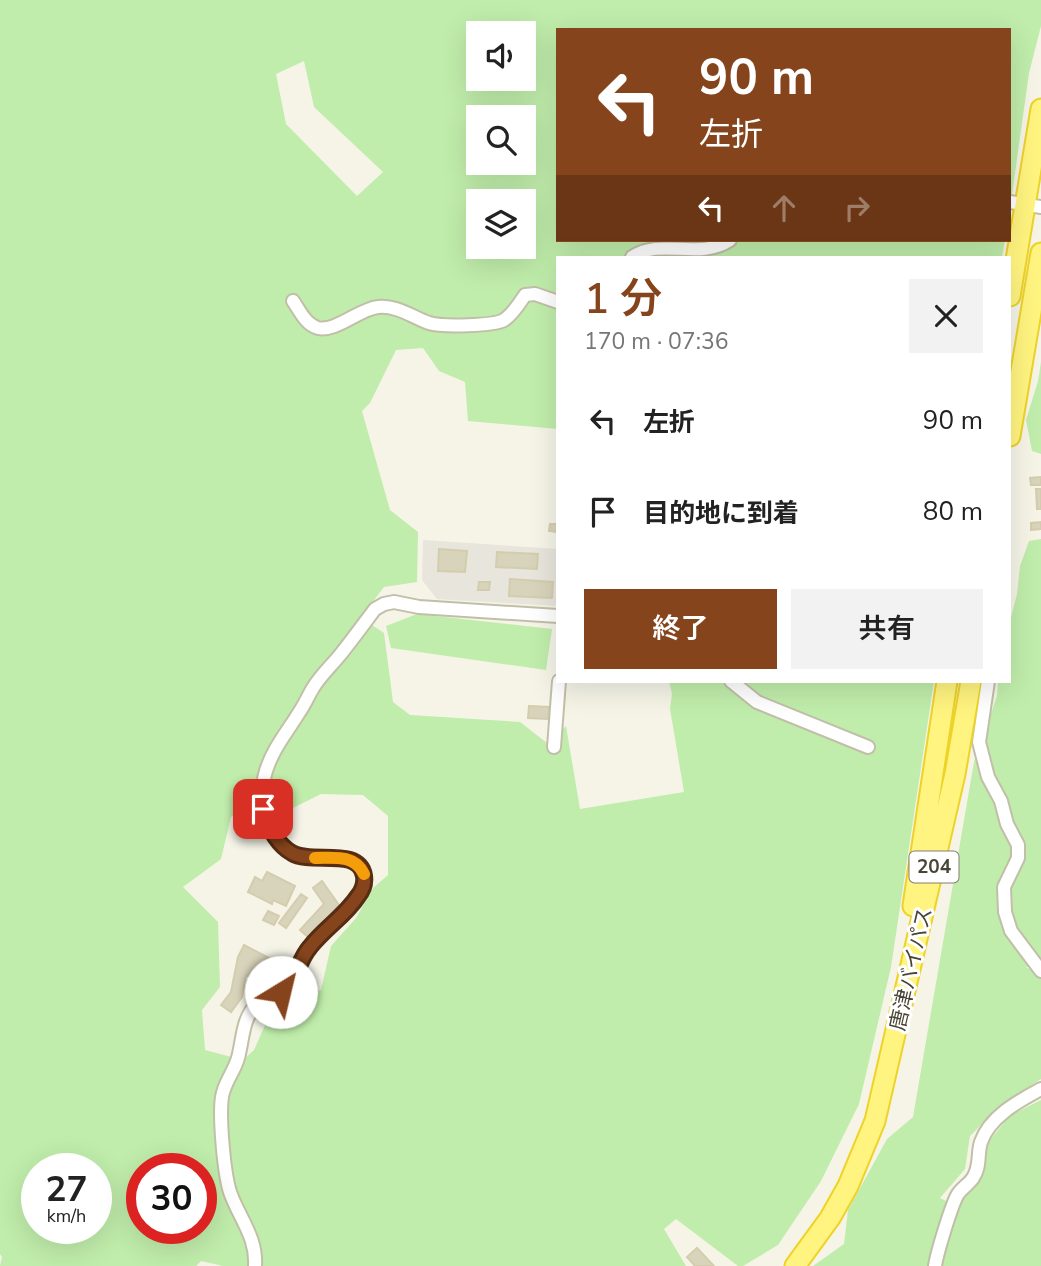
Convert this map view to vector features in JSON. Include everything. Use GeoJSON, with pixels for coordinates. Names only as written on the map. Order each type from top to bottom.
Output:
{"type":"FeatureCollection","features":[{"type":"Feature","properties":{"kind":"highway"},"geometry":{"type":"LineString","coordinates":[[1011,290],[1041,109]]}},
{"type":"Feature","properties":{"kind":"highway"},"geometry":{"type":"LineString","coordinates":[[1011,430],[1041,253]]}},
{"type":"Feature","properties":{"kind":"highway","name":"唐津バイパス"},"geometry":{"type":"LineString","coordinates":[[892,1052],[947,683]]}},
{"type":"Feature","properties":{"kind":"highway","name":"唐津バイパス"},"geometry":{"type":"LineString","coordinates":[[795,1266],[830,1218],[864,1152],[875,1121],[955,774],[971,683]]}},
{"type":"Feature","properties":{"kind":"street"},"geometry":{"type":"LineString","coordinates":[[634,256],[664,248],[705,250],[727,242]]}},
{"type":"Feature","properties":{"kind":"street"},"geometry":{"type":"LineString","coordinates":[[293,301],[309,324],[329,329],[364,310],[381,307],[399,309],[428,323],[440,325],[501,322],[511,315],[525,295],[536,294],[556,301]]}},
{"type":"Feature","properties":{"kind":"street"},"geometry":{"type":"LineString","coordinates":[[255,1266],[253,1239],[230,1193],[226,1175],[222,1093],[237,1060],[250,1012],[259,1003],[281,992],[290,984],[308,948],[342,917],[365,884],[364,873],[351,859],[307,858],[294,855],[282,846],[268,825],[263,809],[265,772],[274,750],[314,686],[375,609],[384,604],[394,602],[419,607],[556,616]]}},
{"type":"Feature","properties":{"kind":"street"},"geometry":{"type":"LineString","coordinates":[[554,747],[559,683]]}},
{"type":"Feature","properties":{"kind":"street"},"geometry":{"type":"LineString","coordinates":[[734,683],[757,702],[868,747]]}},
{"type":"Feature","properties":{"kind":"street"},"geometry":{"type":"LineString","coordinates":[[988,683],[979,742],[988,777],[1001,801],[1007,824],[1018,845],[1018,858],[1004,887],[1005,912],[1011,931],[1041,971]]}},
{"type":"Feature","properties":{"kind":"street"},"geometry":{"type":"LineString","coordinates":[[935,1266],[954,1201],[973,1179],[978,1167],[980,1144],[988,1130],[1006,1110],[1041,1089]]}},
{"type":"Feature","properties":{"kind":"shaded area"},"geometry":{"type":"Polygon","coordinates":[[[423,540],[556,549],[556,606],[437,599],[422,580],[423,540]]]}},
{"type":"Feature","properties":{"kind":"green space"},"geometry":{"type":"Polygon","coordinates":[[[0,0],[1041,0],[1041,26],[1029,73],[1011,202],[1011,28],[556,28],[556,242],[1005,242],[1002,256],[556,256],[556,429],[468,421],[465,382],[439,371],[423,348],[396,350],[370,403],[362,411],[390,510],[418,532],[417,582],[384,587],[312,681],[372,625],[384,633],[393,702],[410,715],[520,722],[547,743],[566,726],[580,809],[684,792],[670,709],[672,694],[669,683],[934,683],[891,967],[859,1104],[821,1181],[778,1245],[743,1266],[738,1266],[676,1219],[664,1229],[686,1266],[223,1266],[201,1261],[196,1266],[0,1266],[0,0]],[[304,61],[276,74],[286,124],[357,196],[383,172],[314,107],[304,61]],[[321,794],[273,818],[244,806],[231,817],[221,859],[183,887],[218,922],[220,987],[202,1010],[205,1050],[243,1060],[254,1050],[273,1007],[321,990],[331,946],[356,918],[373,888],[388,875],[388,816],[363,795],[321,794]]]}},
{"type":"Feature","properties":{"kind":"green space"},"geometry":{"type":"Polygon","coordinates":[[[1041,362],[1041,454],[1032,451],[1026,420],[1041,362]]]}},
{"type":"Feature","properties":{"kind":"green space"},"geometry":{"type":"Polygon","coordinates":[[[1041,539],[1041,967],[1026,967],[1041,976],[1041,1079],[1001,1105],[970,1136],[965,1169],[940,1198],[956,1206],[983,1175],[986,1145],[1009,1116],[1041,1100],[1041,1266],[813,1266],[844,1244],[848,1210],[887,1139],[913,1117],[974,762],[997,696],[998,683],[1011,683],[1011,617],[1020,566],[1029,541],[1041,539]]]}},
{"type":"Feature","properties":{"kind":"green space"},"geometry":{"type":"Polygon","coordinates":[[[417,614],[552,629],[546,670],[391,648],[386,626],[417,614]]]}},
{"type":"Feature","properties":{"kind":"building"},"geometry":{"type":"Polygon","coordinates":[[[1041,477],[1041,485],[1031,485],[1030,478],[1041,477]]]}},
{"type":"Feature","properties":{"kind":"building"},"geometry":{"type":"Polygon","coordinates":[[[1036,489],[1041,489],[1041,509],[1037,509],[1036,489]]]}},
{"type":"Feature","properties":{"kind":"building"},"geometry":{"type":"Polygon","coordinates":[[[1041,522],[1041,529],[1031,530],[1031,523],[1041,522]]]}},
{"type":"Feature","properties":{"kind":"building"},"geometry":{"type":"Polygon","coordinates":[[[550,524],[556,524],[556,532],[549,531],[550,524]]]}},
{"type":"Feature","properties":{"kind":"building"},"geometry":{"type":"Polygon","coordinates":[[[439,549],[467,551],[465,572],[438,571],[439,549]]]}},
{"type":"Feature","properties":{"kind":"building"},"geometry":{"type":"Polygon","coordinates":[[[497,552],[538,554],[537,569],[496,567],[497,552]]]}},
{"type":"Feature","properties":{"kind":"building"},"geometry":{"type":"Polygon","coordinates":[[[510,579],[553,582],[552,598],[509,596],[510,579]]]}},
{"type":"Feature","properties":{"kind":"building"},"geometry":{"type":"Polygon","coordinates":[[[479,582],[490,582],[489,590],[478,590],[479,582]]]}},
{"type":"Feature","properties":{"kind":"building"},"geometry":{"type":"Polygon","coordinates":[[[529,706],[549,707],[548,719],[528,718],[529,706]]]}},
{"type":"Feature","properties":{"kind":"building"},"geometry":{"type":"Polygon","coordinates":[[[267,872],[295,886],[286,906],[273,900],[272,904],[248,892],[255,877],[262,881],[267,872]]]}},
{"type":"Feature","properties":{"kind":"building"},"geometry":{"type":"Polygon","coordinates":[[[322,881],[339,905],[309,938],[300,930],[324,904],[313,888],[322,881]]]}},
{"type":"Feature","properties":{"kind":"building"},"geometry":{"type":"Polygon","coordinates":[[[301,894],[307,898],[286,928],[279,923],[301,894]]]}},
{"type":"Feature","properties":{"kind":"building"},"geometry":{"type":"Polygon","coordinates":[[[268,911],[279,916],[274,925],[263,920],[268,911]]]}},
{"type":"Feature","properties":{"kind":"building"},"geometry":{"type":"Polygon","coordinates":[[[244,945],[286,967],[278,983],[269,987],[246,975],[242,997],[231,1012],[221,1005],[231,992],[238,957],[244,945]]]}},
{"type":"Feature","properties":{"kind":"building"},"geometry":{"type":"Polygon","coordinates":[[[697,1248],[714,1266],[695,1266],[687,1257],[697,1248]]]}},
{"type":"Feature","properties":{"kind":"slow traffic"},"geometry":{"type":"LineString","coordinates":[[315,858],[351,859],[360,866],[364,874]]}},
{"type":"Feature","properties":{"kind":"route"},"geometry":{"type":"LineString","coordinates":[[263,809],[268,825],[282,846],[294,855],[351,859],[364,873],[365,884],[360,894],[342,917],[308,948],[298,973],[281,992]]}}]}
